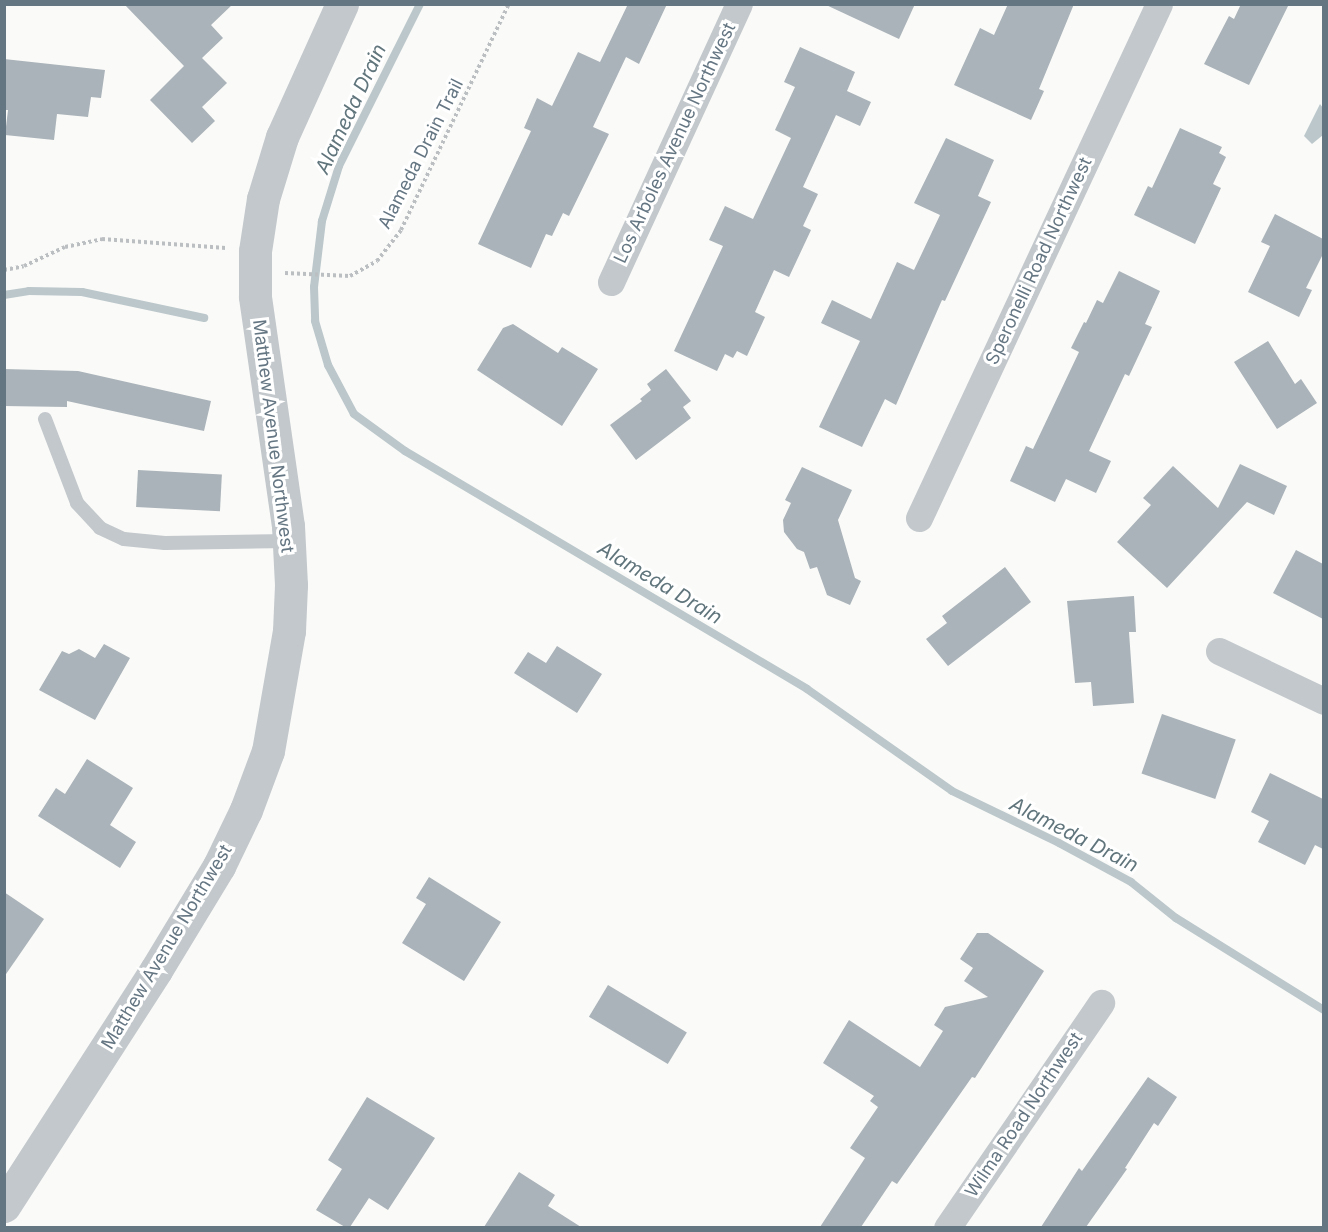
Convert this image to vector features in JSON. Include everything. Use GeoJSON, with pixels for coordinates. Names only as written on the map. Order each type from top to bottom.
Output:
{"type":"FeatureCollection","features":[{"type":"Feature","properties":{"kind":"street","name":"Matthew Avenue Northwest"},"geometry":{"type":"LineString","coordinates":[[4,1206],[156,970],[219,866],[246,810],[268,751],[290,631],[289,541],[255,296],[255,251],[263,199],[282,137],[342,4]]}},
{"type":"Feature","properties":{"kind":"street","name":"Los Arboles Avenue Northwest"},"geometry":{"type":"LineString","coordinates":[[611,282],[739,4]]}},
{"type":"Feature","properties":{"kind":"street","name":"Speronelli Road Northwest"},"geometry":{"type":"LineString","coordinates":[[919,518],[1159,4]]}},
{"type":"Feature","properties":{"kind":"street"},"geometry":{"type":"LineString","coordinates":[[1219,651],[1323,701]]}},
{"type":"Feature","properties":{"kind":"street","name":"Wilma Road Northwest"},"geometry":{"type":"LineString","coordinates":[[948,1227],[1101,1003]]}},
{"type":"Feature","properties":{"kind":"lane"},"geometry":{"type":"LineString","coordinates":[[45,418],[77,503],[99,528],[124,539],[165,543],[289,541]]}},
{"type":"Feature","properties":{"kind":"path","name":"Alameda Drain Trail"},"geometry":{"type":"LineString","coordinates":[[287,273],[350,276],[376,261],[401,230],[509,4]]}},
{"type":"Feature","properties":{"kind":"path"},"geometry":{"type":"LineString","coordinates":[[4,270],[24,266],[65,247],[102,239],[225,248]]}},
{"type":"Feature","properties":{"kind":"shaded area"},"geometry":{"type":"Polygon","coordinates":[[[1320,104],[1323,108],[1323,135],[1312,144],[1304,136],[1320,104]]]}},
{"type":"Feature","properties":{"kind":"building"},"geometry":{"type":"Polygon","coordinates":[[[124,4],[233,4],[211,25],[223,38],[202,58],[227,83],[202,107],[215,121],[192,143],[150,100],[184,66],[124,4]]]}},
{"type":"Feature","properties":{"kind":"building"},"geometry":{"type":"Polygon","coordinates":[[[628,4],[667,4],[639,64],[626,57],[593,127],[609,134],[569,216],[563,213],[552,236],[546,234],[531,268],[478,244],[531,131],[524,128],[537,98],[552,106],[578,52],[600,62],[628,4]]]}},
{"type":"Feature","properties":{"kind":"building"},"geometry":{"type":"Polygon","coordinates":[[[824,4],[915,4],[899,39],[824,4]]]}},
{"type":"Feature","properties":{"kind":"building"},"geometry":{"type":"Polygon","coordinates":[[[1008,4],[1074,4],[1039,89],[1044,91],[1031,120],[954,85],[980,28],[994,35],[1008,4]]]}},
{"type":"Feature","properties":{"kind":"building"},"geometry":{"type":"Polygon","coordinates":[[[1241,4],[1289,4],[1249,85],[1204,64],[1229,16],[1234,19],[1241,4]]]}},
{"type":"Feature","properties":{"kind":"building"},"geometry":{"type":"Polygon","coordinates":[[[800,47],[855,72],[847,91],[871,102],[860,126],[836,115],[803,187],[818,194],[803,226],[811,230],[789,277],[774,270],[755,312],[765,317],[747,356],[737,351],[733,358],[725,354],[717,371],[674,351],[723,246],[709,240],[725,206],[753,219],[791,138],[775,130],[795,87],[784,82],[800,47]]]}},
{"type":"Feature","properties":{"kind":"building"},"geometry":{"type":"Polygon","coordinates":[[[4,59],[105,70],[101,98],[91,97],[88,117],[57,114],[54,140],[5,135],[8,110],[4,110],[4,59]]]}},
{"type":"Feature","properties":{"kind":"building"},"geometry":{"type":"Polygon","coordinates":[[[1180,128],[1222,147],[1219,153],[1226,157],[1213,184],[1221,188],[1195,244],[1134,215],[1148,186],[1152,188],[1180,128]]]}},
{"type":"Feature","properties":{"kind":"building"},"geometry":{"type":"Polygon","coordinates":[[[946,138],[994,160],[978,196],[991,202],[945,301],[942,300],[896,405],[885,399],[862,447],[819,427],[860,341],[821,323],[832,300],[871,319],[897,262],[914,270],[940,215],[914,203],[946,138]]]}},
{"type":"Feature","properties":{"kind":"building"},"geometry":{"type":"Polygon","coordinates":[[[1275,214],[1323,239],[1323,254],[1306,288],[1312,290],[1299,317],[1248,292],[1270,246],[1261,242],[1275,214]]]}},
{"type":"Feature","properties":{"kind":"building"},"geometry":{"type":"Polygon","coordinates":[[[1119,271],[1160,291],[1145,324],[1152,327],[1129,376],[1125,374],[1089,451],[1111,461],[1096,493],[1066,479],[1055,502],[1010,481],[1026,446],[1033,449],[1079,352],[1071,348],[1084,322],[1086,323],[1097,300],[1103,303],[1119,271]]]}},
{"type":"Feature","properties":{"kind":"building"},"geometry":{"type":"Polygon","coordinates":[[[513,324],[558,353],[562,347],[598,369],[562,426],[477,370],[503,328],[513,324]]]}},
{"type":"Feature","properties":{"kind":"building"},"geometry":{"type":"Polygon","coordinates":[[[1268,341],[1295,384],[1301,379],[1317,403],[1277,429],[1234,362],[1268,341]]]}},
{"type":"Feature","properties":{"kind":"building"},"geometry":{"type":"Polygon","coordinates":[[[4,369],[78,371],[211,401],[204,431],[67,401],[67,407],[4,406],[4,369]]]}},
{"type":"Feature","properties":{"kind":"building"},"geometry":{"type":"Polygon","coordinates":[[[666,369],[691,401],[683,407],[691,418],[636,460],[610,425],[642,401],[640,399],[651,390],[647,384],[666,369]]]}},
{"type":"Feature","properties":{"kind":"building"},"geometry":{"type":"Polygon","coordinates":[[[1240,464],[1287,486],[1274,515],[1247,502],[1167,588],[1117,542],[1151,505],[1143,498],[1173,466],[1218,508],[1240,464]]]}},
{"type":"Feature","properties":{"kind":"building"},"geometry":{"type":"Polygon","coordinates":[[[802,467],[852,490],[838,520],[855,578],[861,581],[850,605],[827,595],[817,567],[810,569],[804,552],[797,549],[784,532],[783,520],[791,503],[785,500],[802,467]]]}},
{"type":"Feature","properties":{"kind":"building"},"geometry":{"type":"Polygon","coordinates":[[[138,470],[222,474],[220,511],[136,507],[138,470]]]}},
{"type":"Feature","properties":{"kind":"building"},"geometry":{"type":"Polygon","coordinates":[[[1296,550],[1323,564],[1323,619],[1273,593],[1296,550]]]}},
{"type":"Feature","properties":{"kind":"building"},"geometry":{"type":"Polygon","coordinates":[[[1005,567],[1031,602],[948,666],[926,639],[947,623],[942,616],[1005,567]]]}},
{"type":"Feature","properties":{"kind":"building"},"geometry":{"type":"Polygon","coordinates":[[[1134,596],[1136,632],[1129,632],[1134,703],[1093,706],[1091,682],[1075,683],[1067,601],[1134,596]]]}},
{"type":"Feature","properties":{"kind":"building"},"geometry":{"type":"Polygon","coordinates":[[[104,644],[130,658],[95,720],[39,690],[62,651],[69,654],[79,649],[95,658],[104,644]]]}},
{"type":"Feature","properties":{"kind":"building"},"geometry":{"type":"Polygon","coordinates":[[[557,646],[602,674],[577,713],[514,673],[528,652],[546,663],[557,646]]]}},
{"type":"Feature","properties":{"kind":"building"},"geometry":{"type":"Polygon","coordinates":[[[1162,714],[1236,739],[1215,799],[1141,774],[1162,714]]]}},
{"type":"Feature","properties":{"kind":"building"},"geometry":{"type":"Polygon","coordinates":[[[87,759],[133,788],[110,825],[136,842],[120,868],[38,816],[56,788],[65,794],[87,759]]]}},
{"type":"Feature","properties":{"kind":"building"},"geometry":{"type":"Polygon","coordinates":[[[1270,773],[1323,799],[1323,849],[1315,845],[1305,865],[1258,842],[1269,821],[1251,812],[1270,773]]]}},
{"type":"Feature","properties":{"kind":"building"},"geometry":{"type":"Polygon","coordinates":[[[429,877],[501,922],[464,981],[402,943],[426,904],[416,898],[429,877]]]}},
{"type":"Feature","properties":{"kind":"building"},"geometry":{"type":"Polygon","coordinates":[[[4,892],[44,919],[4,977],[4,892]]]}},
{"type":"Feature","properties":{"kind":"building"},"geometry":{"type":"Polygon","coordinates":[[[977,933],[988,933],[1044,971],[975,1078],[972,1077],[897,1184],[892,1181],[861,1227],[820,1227],[865,1158],[850,1148],[878,1107],[870,1101],[874,1096],[823,1063],[849,1020],[920,1067],[943,1031],[934,1025],[945,1007],[988,997],[964,981],[973,968],[960,959],[977,933]]]}},
{"type":"Feature","properties":{"kind":"building"},"geometry":{"type":"Polygon","coordinates":[[[608,985],[687,1032],[668,1064],[589,1017],[608,985]]]}},
{"type":"Feature","properties":{"kind":"building"},"geometry":{"type":"Polygon","coordinates":[[[1148,1077],[1177,1097],[1158,1126],[1154,1123],[1125,1168],[1127,1169],[1086,1227],[1041,1227],[1079,1168],[1082,1171],[1148,1077]]]}},
{"type":"Feature","properties":{"kind":"building"},"geometry":{"type":"Polygon","coordinates":[[[367,1097],[435,1138],[388,1210],[369,1198],[350,1227],[345,1227],[316,1210],[342,1169],[328,1160],[367,1097]]]}},
{"type":"Feature","properties":{"kind":"building"},"geometry":{"type":"Polygon","coordinates":[[[519,1172],[555,1195],[548,1206],[581,1227],[484,1227],[519,1172]]]}},
{"type":"Feature","properties":{"kind":"waterway","name":"Alameda Drain"},"geometry":{"type":"LineString","coordinates":[[420,4],[339,166],[322,221],[314,287],[315,321],[328,365],[354,414],[405,451],[807,689],[952,791],[1059,843],[1131,882],[1176,918],[1324,1010]]}},
{"type":"Feature","properties":{"kind":"waterway"},"geometry":{"type":"LineString","coordinates":[[4,295],[29,291],[82,292],[204,318]]}}]}
